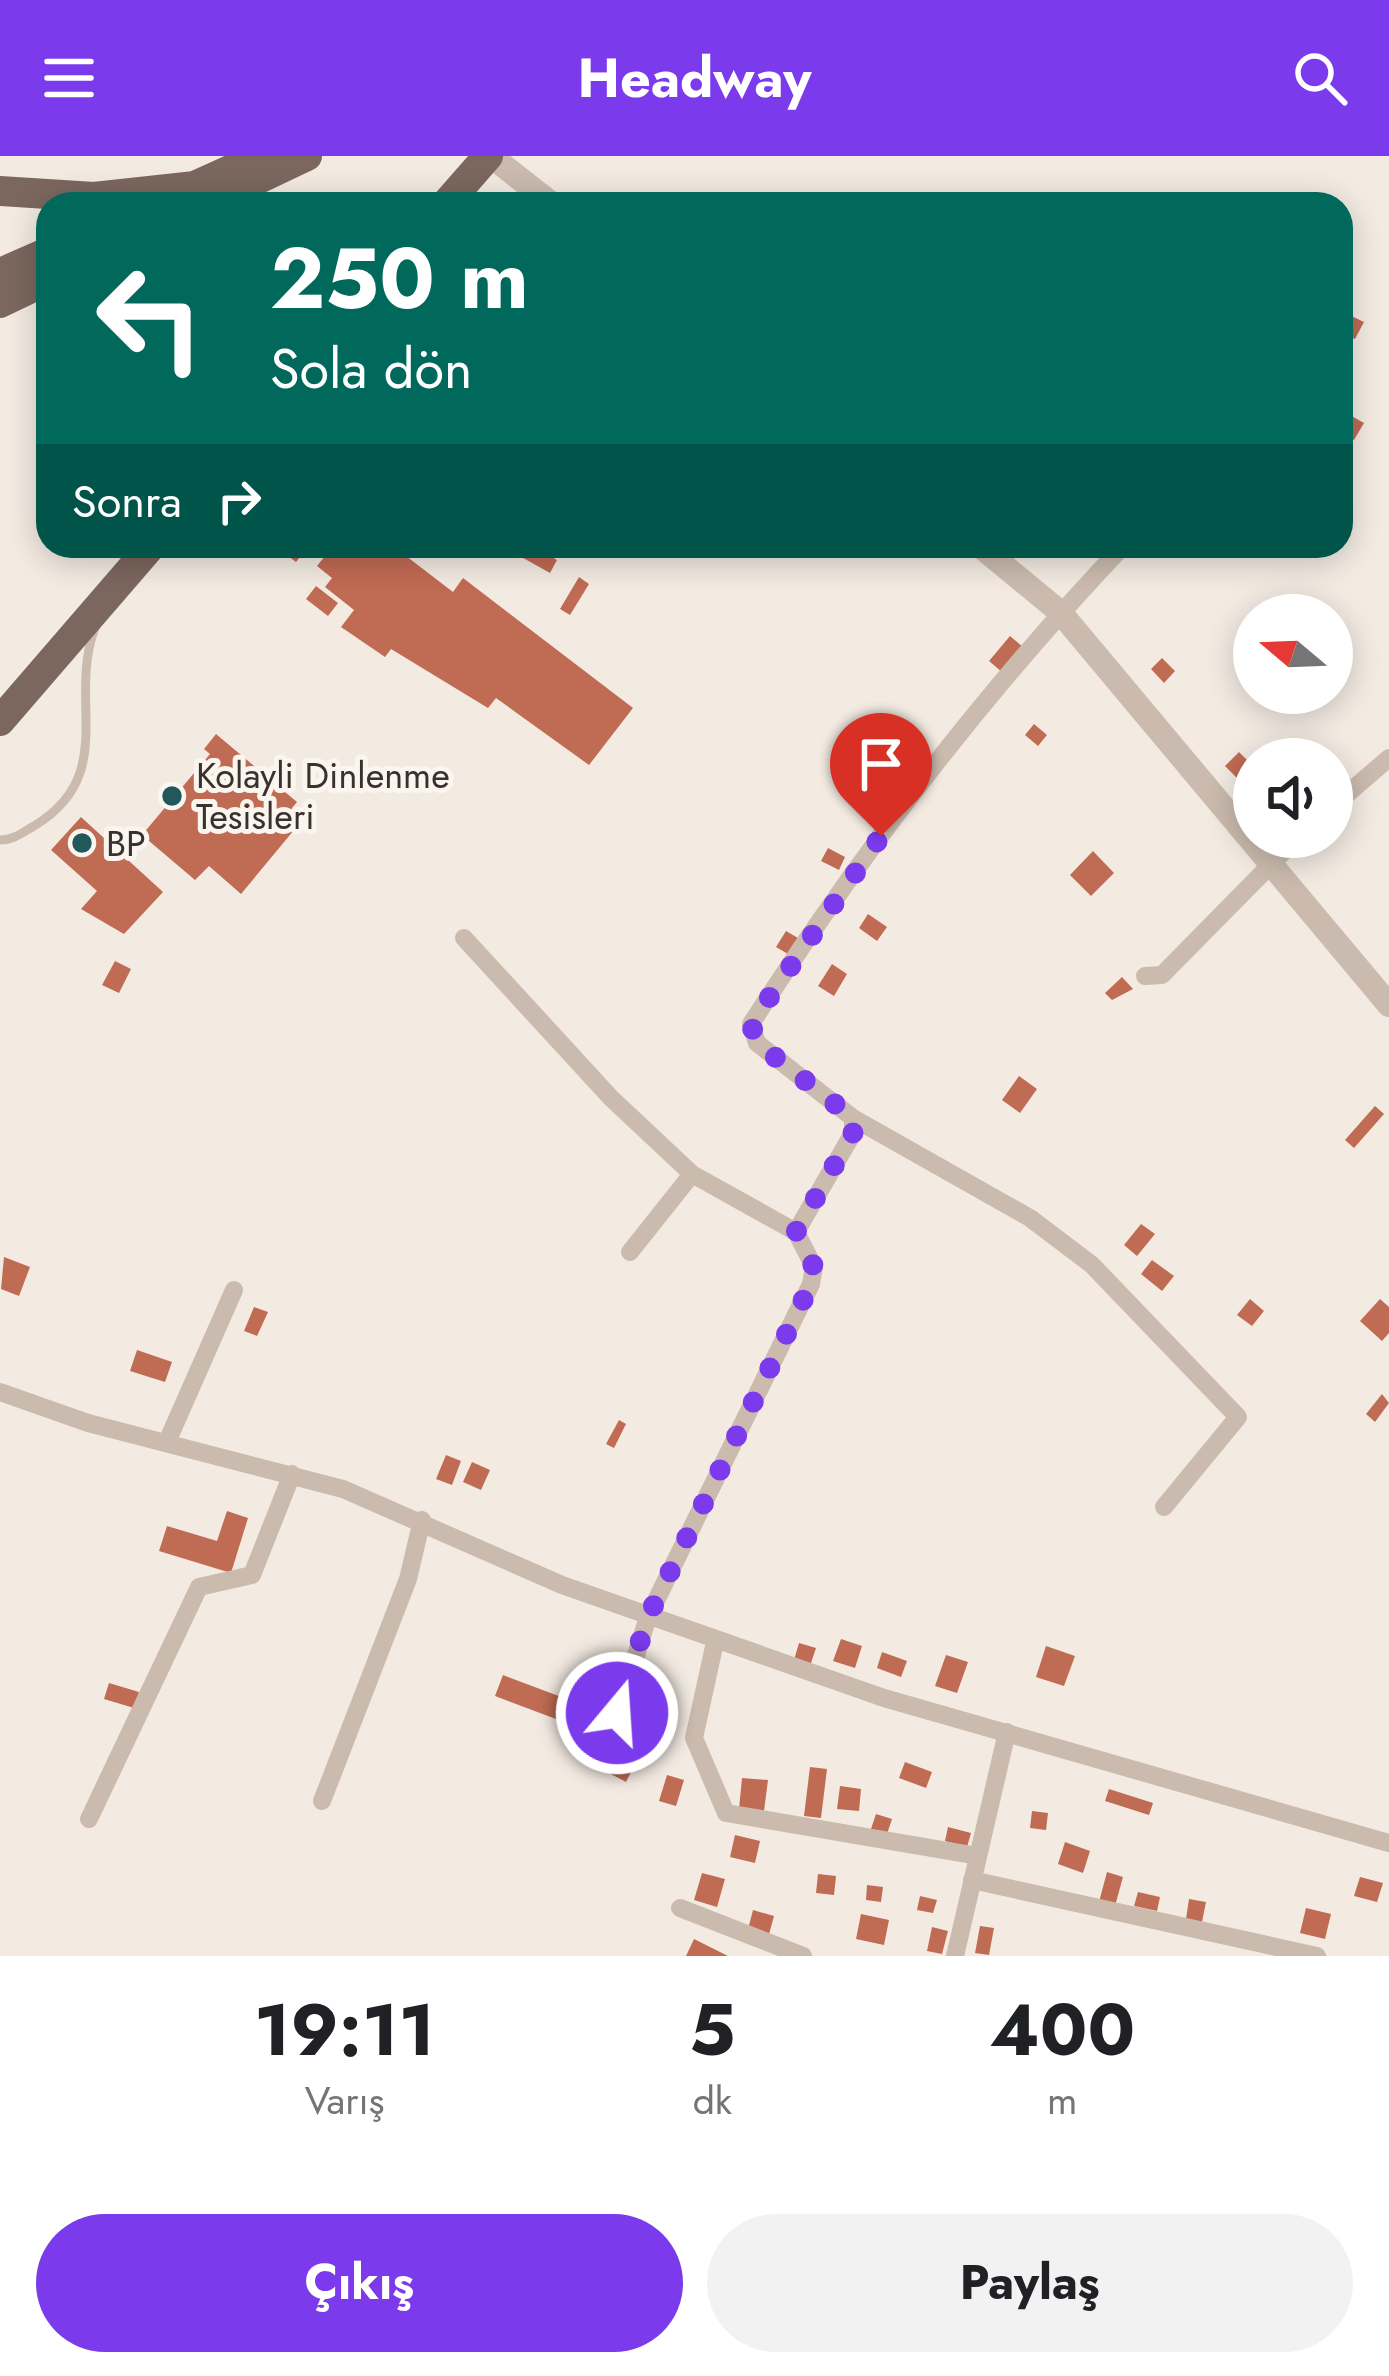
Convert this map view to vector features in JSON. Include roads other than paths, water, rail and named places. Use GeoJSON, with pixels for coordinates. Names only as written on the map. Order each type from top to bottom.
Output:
{"type":"FeatureCollection","features":[{"type":"Feature","properties":{"kind":"main road"},"geometry":{"type":"LineString","coordinates":[[206,192],[261,156]]}},
{"type":"Feature","properties":{"kind":"main road"},"geometry":{"type":"LineString","coordinates":[[209,192],[307,156]]}},
{"type":"Feature","properties":{"kind":"main road"},"geometry":{"type":"LineString","coordinates":[[457,192],[489,156]]}},
{"type":"Feature","properties":{"kind":"main road"},"geometry":{"type":"LineString","coordinates":[[0,191],[36,193]]}},
{"type":"Feature","properties":{"kind":"main road"},"geometry":{"type":"LineString","coordinates":[[0,273],[36,256]]}},
{"type":"Feature","properties":{"kind":"main road"},"geometry":{"type":"LineString","coordinates":[[0,303],[36,286]]}},
{"type":"Feature","properties":{"kind":"main road"},"geometry":{"type":"LineString","coordinates":[[0,721],[141,558]]}},
{"type":"Feature","properties":{"kind":"street"},"geometry":{"type":"LineString","coordinates":[[489,156],[536,192]]}},
{"type":"Feature","properties":{"kind":"street"},"geometry":{"type":"LineString","coordinates":[[995,558],[1060,612],[1389,1005]]}},
{"type":"Feature","properties":{"kind":"street"},"geometry":{"type":"LineString","coordinates":[[1112,558],[1060,612],[908,796],[751,1024],[757,1043],[853,1118],[1030,1218],[1092,1265],[1238,1417],[1164,1507]]}},
{"type":"Feature","properties":{"kind":"street"},"geometry":{"type":"LineString","coordinates":[[1353,789],[1389,758]]}},
{"type":"Feature","properties":{"kind":"street"},"geometry":{"type":"LineString","coordinates":[[1145,976],[1162,975],[1274,858]]}},
{"type":"Feature","properties":{"kind":"street"},"geometry":{"type":"LineString","coordinates":[[464,938],[611,1098],[692,1174],[796,1232],[814,1267],[811,1284],[648,1617],[617,1713]]}},
{"type":"Feature","properties":{"kind":"street"},"geometry":{"type":"LineString","coordinates":[[796,1232],[853,1133],[853,1118]]}},
{"type":"Feature","properties":{"kind":"street"},"geometry":{"type":"LineString","coordinates":[[630,1252],[692,1174]]}},
{"type":"Feature","properties":{"kind":"street"},"geometry":{"type":"LineString","coordinates":[[167,1442],[234,1290]]}},
{"type":"Feature","properties":{"kind":"street"},"geometry":{"type":"LineString","coordinates":[[0,1392],[88,1424],[292,1474],[422,1520],[562,1585],[715,1642],[1389,1843]]}},
{"type":"Feature","properties":{"kind":"street"},"geometry":{"type":"LineString","coordinates":[[89,1819],[199,1587],[252,1575],[292,1474]]}},
{"type":"Feature","properties":{"kind":"street"},"geometry":{"type":"LineString","coordinates":[[322,1801],[408,1580],[422,1520]]}},
{"type":"Feature","properties":{"kind":"street"},"geometry":{"type":"LineString","coordinates":[[715,1642],[694,1738],[726,1813],[978,1856]]}},
{"type":"Feature","properties":{"kind":"street"},"geometry":{"type":"LineString","coordinates":[[955,1956],[1006,1732]]}},
{"type":"Feature","properties":{"kind":"street"},"geometry":{"type":"LineString","coordinates":[[972,1880],[1317,1956]]}},
{"type":"Feature","properties":{"kind":"street"},"geometry":{"type":"LineString","coordinates":[[680,1908],[803,1956]]}},
{"type":"Feature","properties":{"kind":"lane"},"geometry":{"type":"LineString","coordinates":[[0,840],[51,816],[80,780],[89,730],[83,672],[106,599]]}},
{"type":"Feature","properties":{"kind":"place","name":"Kolayli Dinlenme Tesisleri"},"geometry":{"type":"Point","coordinates":[172,796]}},
{"type":"Feature","properties":{"kind":"place","name":"BP"},"geometry":{"type":"Point","coordinates":[82,843]}}]}
